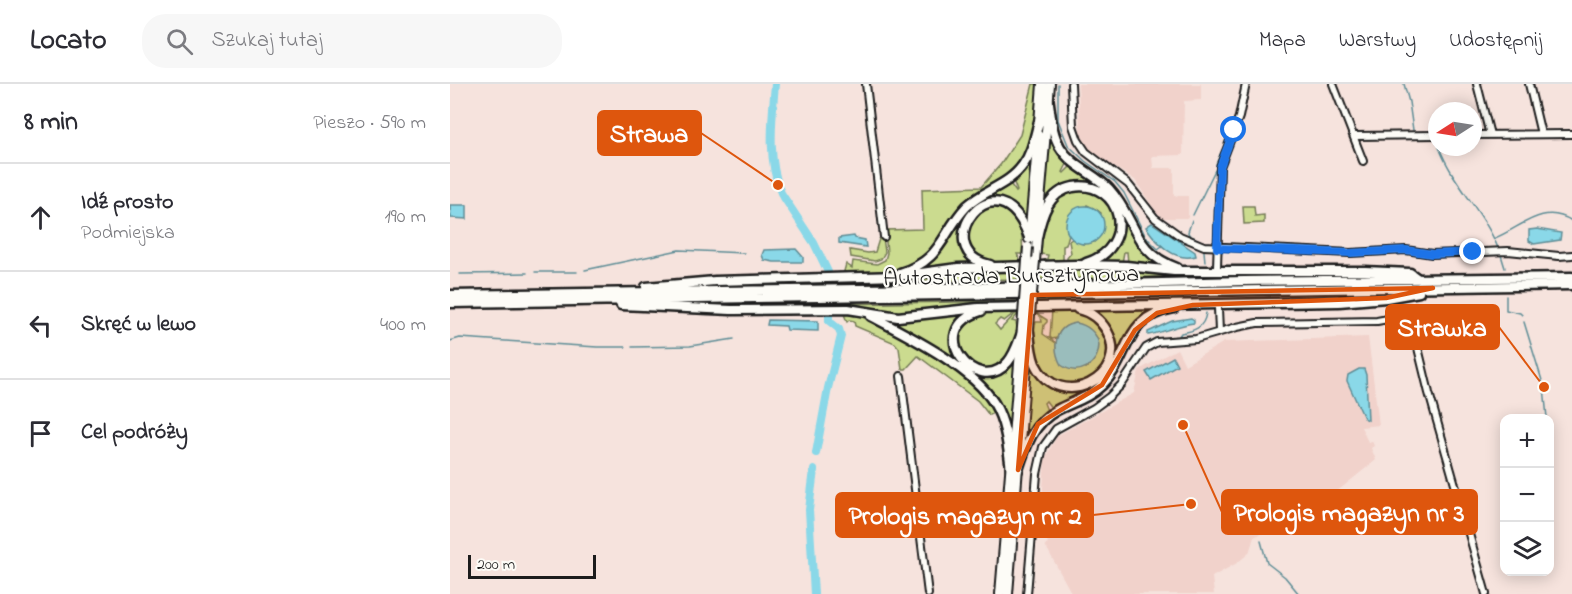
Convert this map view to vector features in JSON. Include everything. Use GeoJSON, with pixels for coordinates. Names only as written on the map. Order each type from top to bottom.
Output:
{"type":"FeatureCollection","features":[{"type":"Feature","properties":{"kind":"highway"},"geometry":{"type":"LineString","coordinates":[[1048,98],[1053,129],[1065,154],[1082,170],[1107,187],[1117,198],[1147,251],[1164,263],[1195,272]]}},
{"type":"Feature","properties":{"kind":"highway"},"geometry":{"type":"LineString","coordinates":[[879,277],[905,271],[925,262],[938,249],[967,206],[1017,172],[1030,153],[1040,118]]}},
{"type":"Feature","properties":{"kind":"highway"},"geometry":{"type":"LineString","coordinates":[[1033,237],[1046,207],[1052,197],[1060,191],[1083,186],[1103,193],[1113,204],[1116,212],[1118,224],[1116,239],[1111,248],[1101,257],[1076,265]]}},
{"type":"Feature","properties":{"kind":"highway"},"geometry":{"type":"LineString","coordinates":[[1003,267],[986,264],[977,259],[965,242],[964,232],[969,216],[977,208],[986,204],[1004,204],[1018,214],[1033,237]]}},
{"type":"Feature","properties":{"kind":"highway"},"geometry":{"type":"LineString","coordinates":[[602,293],[715,281],[879,277],[947,269],[1076,265],[1126,266],[1195,272],[1365,271],[1410,273],[1419,280]]}},
{"type":"Feature","properties":{"kind":"highway","name":"Autostrada Bursztynowa"},"geometry":{"type":"LineString","coordinates":[[450,295],[999,287],[1244,280],[1572,278]]}},
{"type":"Feature","properties":{"kind":"highway","name":"Autostrada Bursztynowa"},"geometry":{"type":"LineString","coordinates":[[450,303],[1572,285]]}},
{"type":"Feature","properties":{"kind":"highway"},"geometry":{"type":"LineString","coordinates":[[567,302],[672,309],[848,309],[902,317],[959,309],[1366,300],[1407,295],[1433,288]]}},
{"type":"Feature","properties":{"kind":"highway"},"geometry":{"type":"LineString","coordinates":[[1014,470],[1034,430],[1048,415],[1084,398],[1102,385],[1111,375],[1130,337],[1143,322],[1167,309],[1193,305]]}},
{"type":"Feature","properties":{"kind":"highway"},"geometry":{"type":"LineString","coordinates":[[1026,333],[1036,365],[1051,383],[1067,388],[1092,383],[1100,376],[1111,356],[1111,344],[1107,331],[1097,318],[1088,312],[1056,307]]}},
{"type":"Feature","properties":{"kind":"highway"},"geometry":{"type":"LineString","coordinates":[[994,308],[970,315],[958,328],[955,345],[966,365],[984,372],[999,369],[1006,365],[1026,333]]}},
{"type":"Feature","properties":{"kind":"highway"},"geometry":{"type":"LineString","coordinates":[[860,311],[936,353],[976,381],[994,403],[1000,415],[1014,470]]}},
{"type":"Feature","properties":{"kind":"main road"},"geometry":{"type":"LineString","coordinates":[[1027,315],[1035,261],[1033,237],[1042,84]]}},
{"type":"Feature","properties":{"kind":"main road"},"geometry":{"type":"LineString","coordinates":[[1000,594],[1026,333],[1028,247],[1033,237],[1050,84]]}},
{"type":"Feature","properties":{"kind":"main road"},"geometry":{"type":"LineString","coordinates":[[1008,594],[1014,470]]}},
{"type":"Feature","properties":{"kind":"street"},"geometry":{"type":"LineString","coordinates":[[866,84],[884,237]]}},
{"type":"Feature","properties":{"kind":"street"},"geometry":{"type":"LineString","coordinates":[[1071,84],[1072,126],[1086,152],[1128,184],[1150,212],[1166,226],[1192,242],[1217,248],[1350,253],[1406,250],[1432,254],[1508,251],[1559,256],[1572,255]]}},
{"type":"Feature","properties":{"kind":"street"},"geometry":{"type":"LineString","coordinates":[[1217,268],[1220,167],[1239,117],[1246,84]]}},
{"type":"Feature","properties":{"kind":"street"},"geometry":{"type":"LineString","coordinates":[[1333,84],[1364,161]]}},
{"type":"Feature","properties":{"kind":"street"},"geometry":{"type":"LineString","coordinates":[[1478,84],[1490,135]]}},
{"type":"Feature","properties":{"kind":"street"},"geometry":{"type":"LineString","coordinates":[[1528,84],[1541,134]]}},
{"type":"Feature","properties":{"kind":"street"},"geometry":{"type":"LineString","coordinates":[[1482,135],[1572,134]]}},
{"type":"Feature","properties":{"kind":"street"},"geometry":{"type":"LineString","coordinates":[[1355,136],[1428,135]]}},
{"type":"Feature","properties":{"kind":"street"},"geometry":{"type":"LineString","coordinates":[[1218,308],[1219,332]]}},
{"type":"Feature","properties":{"kind":"street"},"geometry":{"type":"LineString","coordinates":[[1028,594],[1039,460],[1043,447],[1052,433],[1062,425],[1109,397],[1122,384],[1141,353],[1149,346],[1157,342],[1196,339],[1257,323],[1377,321],[1410,315],[1486,594]]}},
{"type":"Feature","properties":{"kind":"street"},"geometry":{"type":"LineString","coordinates":[[901,376],[928,594]]}},
{"type":"Feature","properties":{"kind":"street"},"geometry":{"type":"LineString","coordinates":[[1033,528],[1039,523]]}},
{"type":"Feature","properties":{"kind":"highlighted area"},"geometry":{"type":"Polygon","coordinates":[[[1433,288],[1386,298],[1193,305],[1157,313],[1135,330],[1102,385],[1038,424],[1018,470],[1032,295],[1433,288]]]}},
{"type":"Feature","properties":{"kind":"shaded area"},"geometry":{"type":"Polygon","coordinates":[[[1078,84],[1201,84],[1201,100],[1184,101],[1183,155],[1152,156],[1153,168],[1174,168],[1174,196],[1188,196],[1188,218],[1163,218],[1156,212],[1135,180],[1091,152],[1080,133],[1078,84]]]}},
{"type":"Feature","properties":{"kind":"shaded area"},"geometry":{"type":"Polygon","coordinates":[[[1368,337],[1379,425],[1361,427],[1368,442],[1372,441],[1374,446],[1371,448],[1376,460],[1330,497],[1297,517],[1254,537],[1249,553],[1237,563],[1212,577],[1214,594],[1072,594],[1045,545],[1048,543],[1046,538],[1067,525],[1058,516],[1053,519],[1042,502],[1045,458],[1057,436],[1134,393],[1139,370],[1177,349],[1185,365],[1224,342],[1368,337]]]}},
{"type":"Feature","properties":{"kind":"green space"},"geometry":{"type":"Polygon","coordinates":[[[1033,84],[1038,84],[1032,137],[1026,156],[1011,174],[982,193],[940,244],[934,240],[939,245],[918,262],[882,273],[843,275],[846,264],[852,268],[853,261],[877,264],[885,260],[887,253],[885,230],[923,229],[922,189],[981,187],[1001,164],[1020,135],[1033,84]]]}},
{"type":"Feature","properties":{"kind":"green space"},"geometry":{"type":"Polygon","coordinates":[[[1049,119],[1068,162],[1063,172],[1072,165],[1112,195],[1134,236],[1171,268],[1128,263],[1127,252],[1124,252],[1122,263],[1096,263],[1113,252],[1120,239],[1120,223],[1116,204],[1078,183],[1042,210],[1049,119]]]}},
{"type":"Feature","properties":{"kind":"green space"},"geometry":{"type":"Polygon","coordinates":[[[1034,149],[1028,226],[1018,211],[1003,201],[975,207],[963,220],[961,228],[967,252],[978,265],[911,273],[939,252],[960,220],[977,203],[1008,184],[1017,191],[1013,180],[1034,149]]]}},
{"type":"Feature","properties":{"kind":"green space"},"geometry":{"type":"Polygon","coordinates":[[[1077,189],[1095,192],[1108,203],[1115,229],[1109,246],[1095,257],[1068,263],[1067,258],[1071,253],[1069,241],[1072,239],[1083,244],[1094,242],[1101,213],[1087,205],[1067,231],[1069,234],[1066,245],[1063,246],[1063,261],[1040,262],[1047,259],[1048,255],[1041,254],[1044,217],[1057,197],[1077,189]]]}},
{"type":"Feature","properties":{"kind":"green space"},"geometry":{"type":"Polygon","coordinates":[[[990,206],[1008,211],[1018,221],[1022,237],[1022,254],[1017,254],[1022,264],[986,260],[972,251],[969,231],[973,216],[990,206]]]}},
{"type":"Feature","properties":{"kind":"green space"},"geometry":{"type":"Polygon","coordinates":[[[1243,206],[1254,206],[1255,216],[1264,215],[1264,223],[1244,224],[1243,206]]]}},
{"type":"Feature","properties":{"kind":"green space"},"geometry":{"type":"Polygon","coordinates":[[[883,238],[885,252],[881,259],[875,261],[851,257],[850,250],[875,252],[879,239],[883,238]]]}},
{"type":"Feature","properties":{"kind":"green space"},"geometry":{"type":"Polygon","coordinates":[[[1040,268],[1104,268],[1211,274],[1211,276],[1039,279],[1040,268]]]}},
{"type":"Feature","properties":{"kind":"green space"},"geometry":{"type":"Polygon","coordinates":[[[1021,269],[1020,279],[755,283],[1021,269]]]}},
{"type":"Feature","properties":{"kind":"green space"},"geometry":{"type":"Polygon","coordinates":[[[1211,299],[1211,302],[1037,304],[1037,301],[1211,299]]]}},
{"type":"Feature","properties":{"kind":"green space"},"geometry":{"type":"Polygon","coordinates":[[[1019,301],[1018,305],[909,314],[708,306],[1019,301]]]}},
{"type":"Feature","properties":{"kind":"green space"},"geometry":{"type":"Polygon","coordinates":[[[1164,307],[1149,315],[1111,371],[1098,386],[1052,409],[1046,401],[1044,403],[1048,413],[1023,442],[1030,357],[1056,388],[1099,381],[1114,343],[1085,308],[1164,307]]]}},
{"type":"Feature","properties":{"kind":"green space"},"geometry":{"type":"Polygon","coordinates":[[[1018,310],[1004,321],[1000,319],[995,324],[1000,330],[1015,314],[1018,314],[1012,321],[1016,322],[1017,326],[1015,342],[1001,365],[990,369],[979,367],[969,361],[962,352],[959,341],[960,330],[969,320],[984,311],[1018,310]]]}},
{"type":"Feature","properties":{"kind":"green space"},"geometry":{"type":"Polygon","coordinates":[[[1052,310],[1077,312],[1097,322],[1105,336],[1108,350],[1105,364],[1097,375],[1084,382],[1069,384],[1055,381],[1043,370],[1036,352],[1035,325],[1036,322],[1042,322],[1041,317],[1036,313],[1047,320],[1043,334],[1056,343],[1056,348],[1086,368],[1095,360],[1098,340],[1089,329],[1077,324],[1065,327],[1057,338],[1052,339],[1050,337],[1052,310]]]}},
{"type":"Feature","properties":{"kind":"green space"},"geometry":{"type":"Polygon","coordinates":[[[968,311],[959,321],[958,360],[964,366],[985,374],[1017,351],[1010,443],[982,384],[889,324],[888,318],[968,311]]]}},
{"type":"Feature","properties":{"kind":"green space"},"geometry":{"type":"Polygon","coordinates":[[[844,314],[863,317],[890,330],[954,369],[975,384],[995,412],[989,415],[978,401],[918,356],[906,369],[902,369],[899,348],[895,343],[855,326],[854,321],[847,322],[844,314]]]}},
{"type":"Feature","properties":{"kind":"water"},"geometry":{"type":"Polygon","coordinates":[[[450,205],[467,205],[467,219],[451,218],[450,205]]]}},
{"type":"Feature","properties":{"kind":"water"},"geometry":{"type":"Polygon","coordinates":[[[1085,206],[1099,211],[1104,225],[1099,239],[1085,244],[1071,239],[1066,225],[1071,211],[1085,206]]]}},
{"type":"Feature","properties":{"kind":"water"},"geometry":{"type":"Polygon","coordinates":[[[1152,223],[1195,252],[1196,256],[1181,256],[1167,250],[1146,227],[1152,223]]]}},
{"type":"Feature","properties":{"kind":"water"},"geometry":{"type":"Polygon","coordinates":[[[1529,230],[1561,233],[1560,240],[1534,244],[1529,241],[1529,230]]]}},
{"type":"Feature","properties":{"kind":"water"},"geometry":{"type":"Polygon","coordinates":[[[854,236],[865,240],[866,247],[839,243],[839,238],[854,236]]]}},
{"type":"Feature","properties":{"kind":"water"},"geometry":{"type":"Polygon","coordinates":[[[796,249],[803,257],[803,262],[774,262],[764,260],[762,255],[764,250],[796,249]]]}},
{"type":"Feature","properties":{"kind":"water"},"geometry":{"type":"Polygon","coordinates":[[[1191,318],[1194,323],[1148,335],[1148,332],[1172,321],[1191,318]]]}},
{"type":"Feature","properties":{"kind":"water"},"geometry":{"type":"Polygon","coordinates":[[[768,320],[818,321],[818,331],[787,330],[786,326],[767,325],[768,320]]]}},
{"type":"Feature","properties":{"kind":"water"},"geometry":{"type":"Polygon","coordinates":[[[1076,323],[1091,330],[1099,345],[1091,364],[1074,370],[1061,365],[1056,345],[1063,328],[1076,323]]]}},
{"type":"Feature","properties":{"kind":"water"},"geometry":{"type":"Polygon","coordinates":[[[1173,357],[1177,365],[1151,380],[1146,372],[1173,357]]]}},
{"type":"Feature","properties":{"kind":"water"},"geometry":{"type":"Polygon","coordinates":[[[1364,369],[1366,375],[1368,420],[1364,418],[1347,381],[1348,375],[1364,369]]]}},
{"type":"Feature","properties":{"kind":"waterway"},"geometry":{"type":"LineString","coordinates":[[775,84],[772,153],[777,180],[781,193],[814,243],[828,272]]}},
{"type":"Feature","properties":{"kind":"waterway"},"geometry":{"type":"LineString","coordinates":[[1058,84],[1058,120],[1068,145],[1085,161],[1115,182],[1124,193],[1146,237],[1158,249],[1162,246]]}},
{"type":"Feature","properties":{"kind":"waterway"},"geometry":{"type":"LineString","coordinates":[[1241,91],[1242,84]]}},
{"type":"Feature","properties":{"kind":"waterway"},"geometry":{"type":"LineString","coordinates":[[1404,84],[1413,130]]}},
{"type":"Feature","properties":{"kind":"waterway"},"geometry":{"type":"LineString","coordinates":[[1238,109],[1240,96]]}},
{"type":"Feature","properties":{"kind":"waterway"},"geometry":{"type":"LineString","coordinates":[[1229,132],[1232,125]]}},
{"type":"Feature","properties":{"kind":"waterway"},"geometry":{"type":"LineString","coordinates":[[1216,164],[1222,150]]}},
{"type":"Feature","properties":{"kind":"waterway"},"geometry":{"type":"LineString","coordinates":[[1443,156],[1498,248]]}},
{"type":"Feature","properties":{"kind":"waterway"},"geometry":{"type":"LineString","coordinates":[[1193,215],[1215,170]]}},
{"type":"Feature","properties":{"kind":"waterway"},"geometry":{"type":"LineString","coordinates":[[1495,238],[1541,215],[1551,214],[1572,221]]}},
{"type":"Feature","properties":{"kind":"waterway"},"geometry":{"type":"LineString","coordinates":[[1192,220],[1189,235],[1205,243]]}},
{"type":"Feature","properties":{"kind":"waterway"},"geometry":{"type":"LineString","coordinates":[[585,270],[679,250],[744,253]]}},
{"type":"Feature","properties":{"kind":"waterway"},"geometry":{"type":"LineString","coordinates":[[1204,251],[1205,262]]}},
{"type":"Feature","properties":{"kind":"waterway"},"geometry":{"type":"LineString","coordinates":[[1501,255],[1505,268]]}},
{"type":"Feature","properties":{"kind":"waterway"},"geometry":{"type":"LineString","coordinates":[[535,272],[577,272]]}},
{"type":"Feature","properties":{"kind":"waterway"},"geometry":{"type":"LineString","coordinates":[[460,274],[527,273]]}},
{"type":"Feature","properties":{"kind":"waterway"},"geometry":{"type":"LineString","coordinates":[[1506,296],[1506,310],[1522,315]]}},
{"type":"Feature","properties":{"kind":"waterway"},"geometry":{"type":"LineString","coordinates":[[1179,336],[1201,325],[1206,313]]}},
{"type":"Feature","properties":{"kind":"waterway"},"geometry":{"type":"LineString","coordinates":[[816,453],[828,388],[841,336],[839,329],[829,321],[829,315]]}},
{"type":"Feature","properties":{"kind":"waterway"},"geometry":{"type":"LineString","coordinates":[[1524,322],[1544,387],[1547,414]]}},
{"type":"Feature","properties":{"kind":"waterway"},"geometry":{"type":"LineString","coordinates":[[450,341],[460,338],[626,347]]}},
{"type":"Feature","properties":{"kind":"waterway"},"geometry":{"type":"LineString","coordinates":[[632,347],[690,346],[734,339]]}},
{"type":"Feature","properties":{"kind":"waterway"},"geometry":{"type":"LineString","coordinates":[[814,470],[809,510],[814,594]]}},
{"type":"Feature","properties":{"kind":"waterway"},"geometry":{"type":"LineString","coordinates":[[1261,541],[1267,563],[1285,577],[1299,594]]}},
{"type":"Feature","properties":{"kind":"place","name":"Strawa"},"geometry":{"type":"Point","coordinates":[778,185]}},
{"type":"Feature","properties":{"kind":"place","name":"Strawka"},"geometry":{"type":"Point","coordinates":[1544,387]}},
{"type":"Feature","properties":{"kind":"place","name":"Prologis magazyn nr 3"},"geometry":{"type":"Point","coordinates":[1183,425]}},
{"type":"Feature","properties":{"kind":"place","name":"Prologis magazyn nr 2"},"geometry":{"type":"Point","coordinates":[1191,504]}},
{"type":"Feature","properties":{"kind":"route"},"geometry":{"type":"LineString","coordinates":[[1234,130],[1220,167],[1217,248],[1350,253],[1406,250],[1432,254],[1473,252]]}}]}
